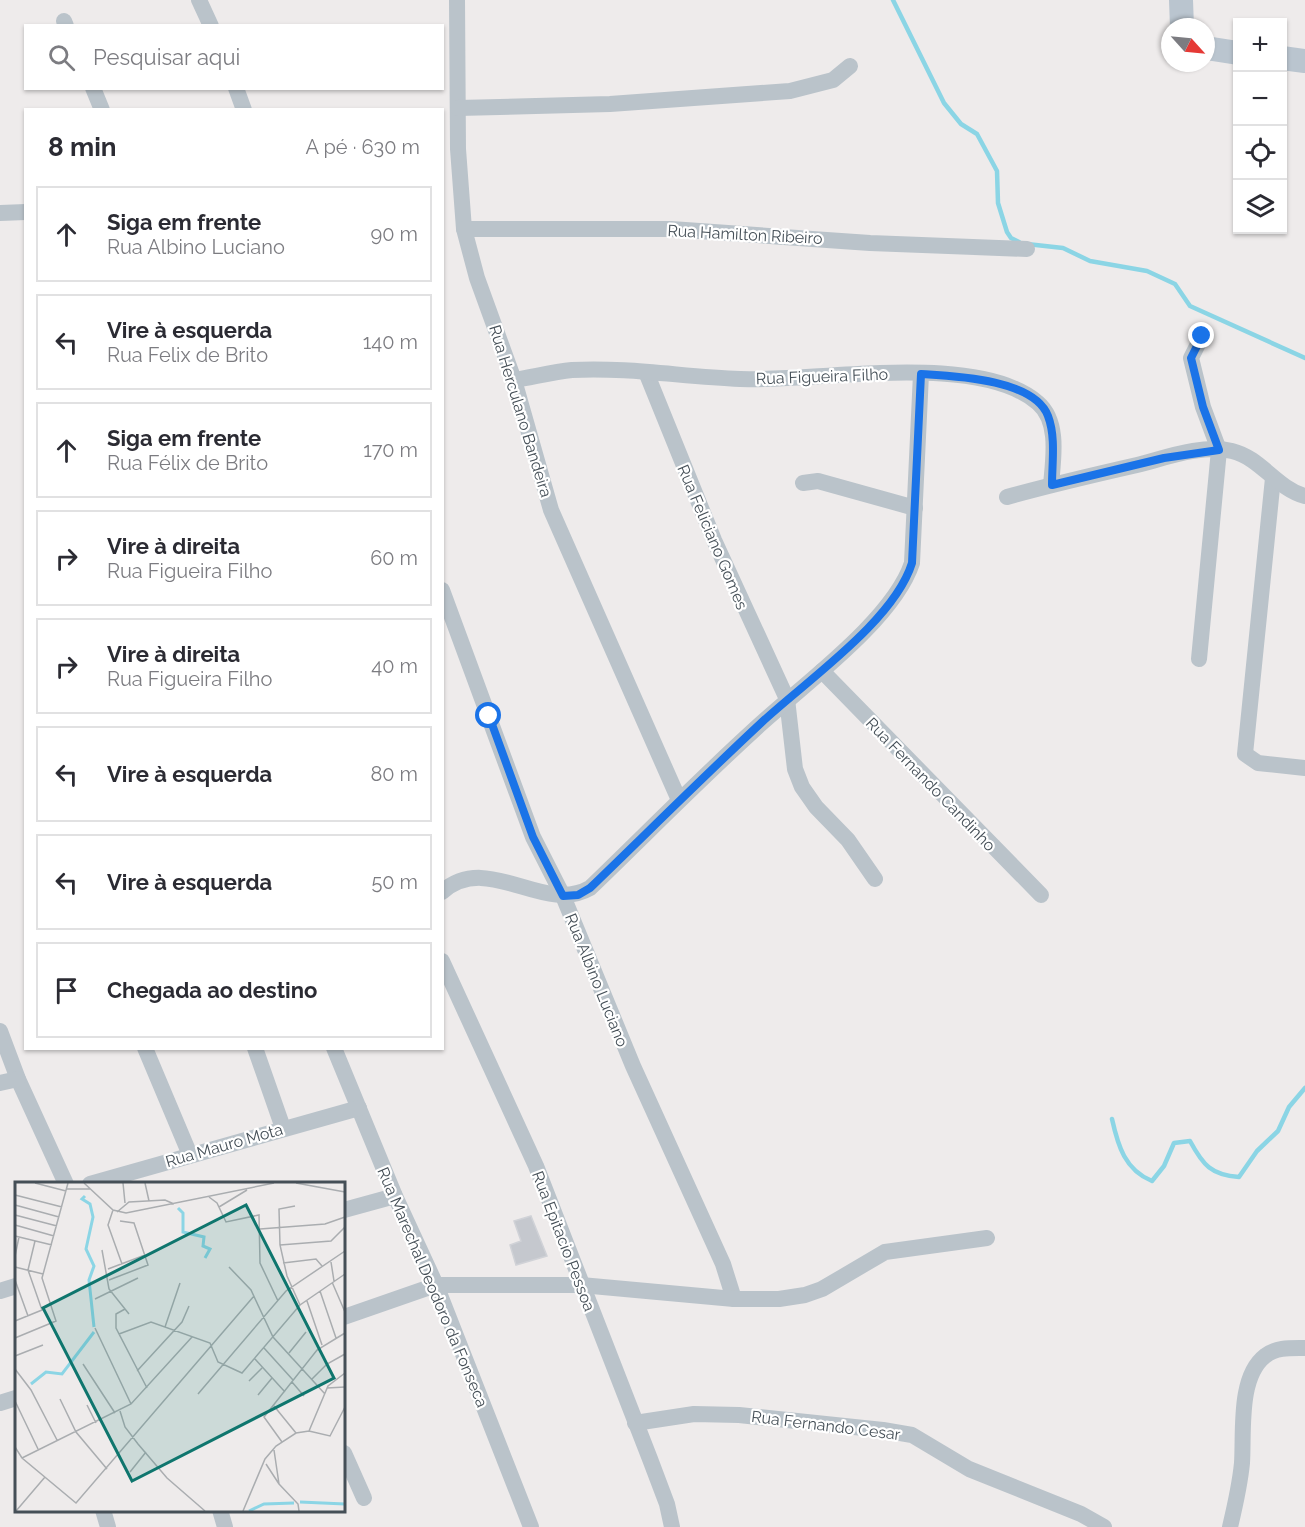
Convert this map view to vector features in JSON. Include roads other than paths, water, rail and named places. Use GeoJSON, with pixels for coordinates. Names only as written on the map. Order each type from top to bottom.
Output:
{"type":"FeatureCollection","features":[{"type":"Feature","properties":{"kind":"street"},"geometry":{"type":"LineString","coordinates":[[200,0],[210,24]]}},
{"type":"Feature","properties":{"kind":"street","name":"Rua Herculano Bandeira"},"geometry":{"type":"LineString","coordinates":[[457,0],[458,108],[450,146],[464,229],[477,278],[514,380],[551,510],[679,800]]}},
{"type":"Feature","properties":{"kind":"street"},"geometry":{"type":"LineString","coordinates":[[1215,49],[1233,52]]}},
{"type":"Feature","properties":{"kind":"street"},"geometry":{"type":"LineString","coordinates":[[1287,58],[1305,60]]}},
{"type":"Feature","properties":{"kind":"street"},"geometry":{"type":"LineString","coordinates":[[458,108],[610,104],[790,91],[833,80],[850,66]]}},
{"type":"Feature","properties":{"kind":"street"},"geometry":{"type":"LineString","coordinates":[[94,90],[101,108]]}},
{"type":"Feature","properties":{"kind":"street"},"geometry":{"type":"LineString","coordinates":[[237,90],[243,108]]}},
{"type":"Feature","properties":{"kind":"street"},"geometry":{"type":"LineString","coordinates":[[0,213],[24,212]]}},
{"type":"Feature","properties":{"kind":"street","name":"Rua Hamilton Ribeiro"},"geometry":{"type":"LineString","coordinates":[[464,229],[671,229],[813,237],[870,243],[1027,249]]}},
{"type":"Feature","properties":{"kind":"street"},"geometry":{"type":"LineString","coordinates":[[1199,659],[1219,450],[1203,407],[1191,358],[1202,336]]}},
{"type":"Feature","properties":{"kind":"street","name":"Rua Figueira Filho"},"geometry":{"type":"LineString","coordinates":[[514,380],[572,370],[646,372],[741,379],[921,374],[966,376],[996,382],[1029,396],[1048,413],[1052,428],[1052,485]]}},
{"type":"Feature","properties":{"kind":"street","name":"Rua Feliciano Gomes"},"geometry":{"type":"LineString","coordinates":[[646,372],[714,540],[787,699],[792,720],[795,769],[802,787],[816,807],[848,840],[875,879]]}},
{"type":"Feature","properties":{"kind":"street"},"geometry":{"type":"LineString","coordinates":[[444,890],[452,883],[467,878],[486,877],[563,896],[578,895],[590,888],[679,800],[787,699],[822,671],[891,603],[906,583],[912,563],[921,374]]}},
{"type":"Feature","properties":{"kind":"street"},"geometry":{"type":"LineString","coordinates":[[1007,497],[1164,458],[1219,450],[1233,451],[1249,459],[1281,486],[1305,495]]}},
{"type":"Feature","properties":{"kind":"street"},"geometry":{"type":"LineString","coordinates":[[1274,478],[1245,754],[1258,762],[1305,768]]}},
{"type":"Feature","properties":{"kind":"street"},"geometry":{"type":"LineString","coordinates":[[804,483],[818,481],[915,508]]}},
{"type":"Feature","properties":{"kind":"street","name":"Rua Albino Luciano"},"geometry":{"type":"LineString","coordinates":[[444,595],[533,837],[563,896],[633,1066],[723,1264],[734,1299]]}},
{"type":"Feature","properties":{"kind":"street","name":"Rua Fernando Candinho"},"geometry":{"type":"LineString","coordinates":[[822,671],[1041,896]]}},
{"type":"Feature","properties":{"kind":"street","name":"Rua Epitacio Pessoa"},"geometry":{"type":"LineString","coordinates":[[444,965],[536,1166],[580,1285],[667,1504],[672,1527]]}},
{"type":"Feature","properties":{"kind":"street"},"geometry":{"type":"LineString","coordinates":[[0,1031],[18,1079],[65,1182]]}},
{"type":"Feature","properties":{"kind":"street"},"geometry":{"type":"LineString","coordinates":[[146,1050],[190,1155]]}},
{"type":"Feature","properties":{"kind":"street"},"geometry":{"type":"LineString","coordinates":[[256,1050],[283,1128]]}},
{"type":"Feature","properties":{"kind":"street","name":"Rua Marechal Deodoro da Fonseca"},"geometry":{"type":"LineString","coordinates":[[335,1050],[394,1196],[436,1286],[531,1527]]}},
{"type":"Feature","properties":{"kind":"street"},"geometry":{"type":"LineString","coordinates":[[0,1083],[18,1079]]}},
{"type":"Feature","properties":{"kind":"street","name":"Rua Mauro Mota"},"geometry":{"type":"LineString","coordinates":[[97,1182],[358,1108]]}},
{"type":"Feature","properties":{"kind":"street"},"geometry":{"type":"LineString","coordinates":[[345,1210],[394,1196]]}},
{"type":"Feature","properties":{"kind":"street"},"geometry":{"type":"LineString","coordinates":[[345,1317],[436,1286],[580,1285],[734,1299],[779,1299],[806,1295],[822,1289],[885,1252],[987,1238]]}},
{"type":"Feature","properties":{"kind":"street"},"geometry":{"type":"LineString","coordinates":[[0,1290],[15,1286]]}},
{"type":"Feature","properties":{"kind":"street"},"geometry":{"type":"LineString","coordinates":[[1230,1527],[1242,1465],[1244,1405],[1251,1374],[1256,1365],[1274,1351],[1305,1348]]}},
{"type":"Feature","properties":{"kind":"street"},"geometry":{"type":"LineString","coordinates":[[0,1403],[15,1398]]}},
{"type":"Feature","properties":{"kind":"street","name":"Rua Fernando Cesar"},"geometry":{"type":"LineString","coordinates":[[635,1423],[694,1414],[739,1415],[883,1430],[912,1436],[969,1469],[1081,1514],[1104,1527]]}},
{"type":"Feature","properties":{"kind":"street"},"geometry":{"type":"LineString","coordinates":[[345,1455],[364,1498]]}},
{"type":"Feature","properties":{"kind":"street"},"geometry":{"type":"LineString","coordinates":[[104,1512],[108,1527]]}},
{"type":"Feature","properties":{"kind":"street"},"geometry":{"type":"LineString","coordinates":[[221,1512],[225,1527]]}},
{"type":"Feature","properties":{"kind":"waterway"},"geometry":{"type":"LineString","coordinates":[[893,0],[944,103],[961,124],[977,134],[997,171],[998,203],[1007,232],[1011,238],[1019,242]]}},
{"type":"Feature","properties":{"kind":"waterway"},"geometry":{"type":"LineString","coordinates":[[1027,244],[1063,248],[1090,261],[1147,271],[1175,284],[1190,306],[1305,358]]}},
{"type":"Feature","properties":{"kind":"waterway"},"geometry":{"type":"LineString","coordinates":[[1112,1119],[1120,1148],[1129,1164],[1152,1181],[1164,1166],[1174,1143],[1190,1141],[1209,1167],[1221,1174],[1239,1177],[1257,1151],[1278,1131],[1289,1107],[1305,1088]]}}]}
